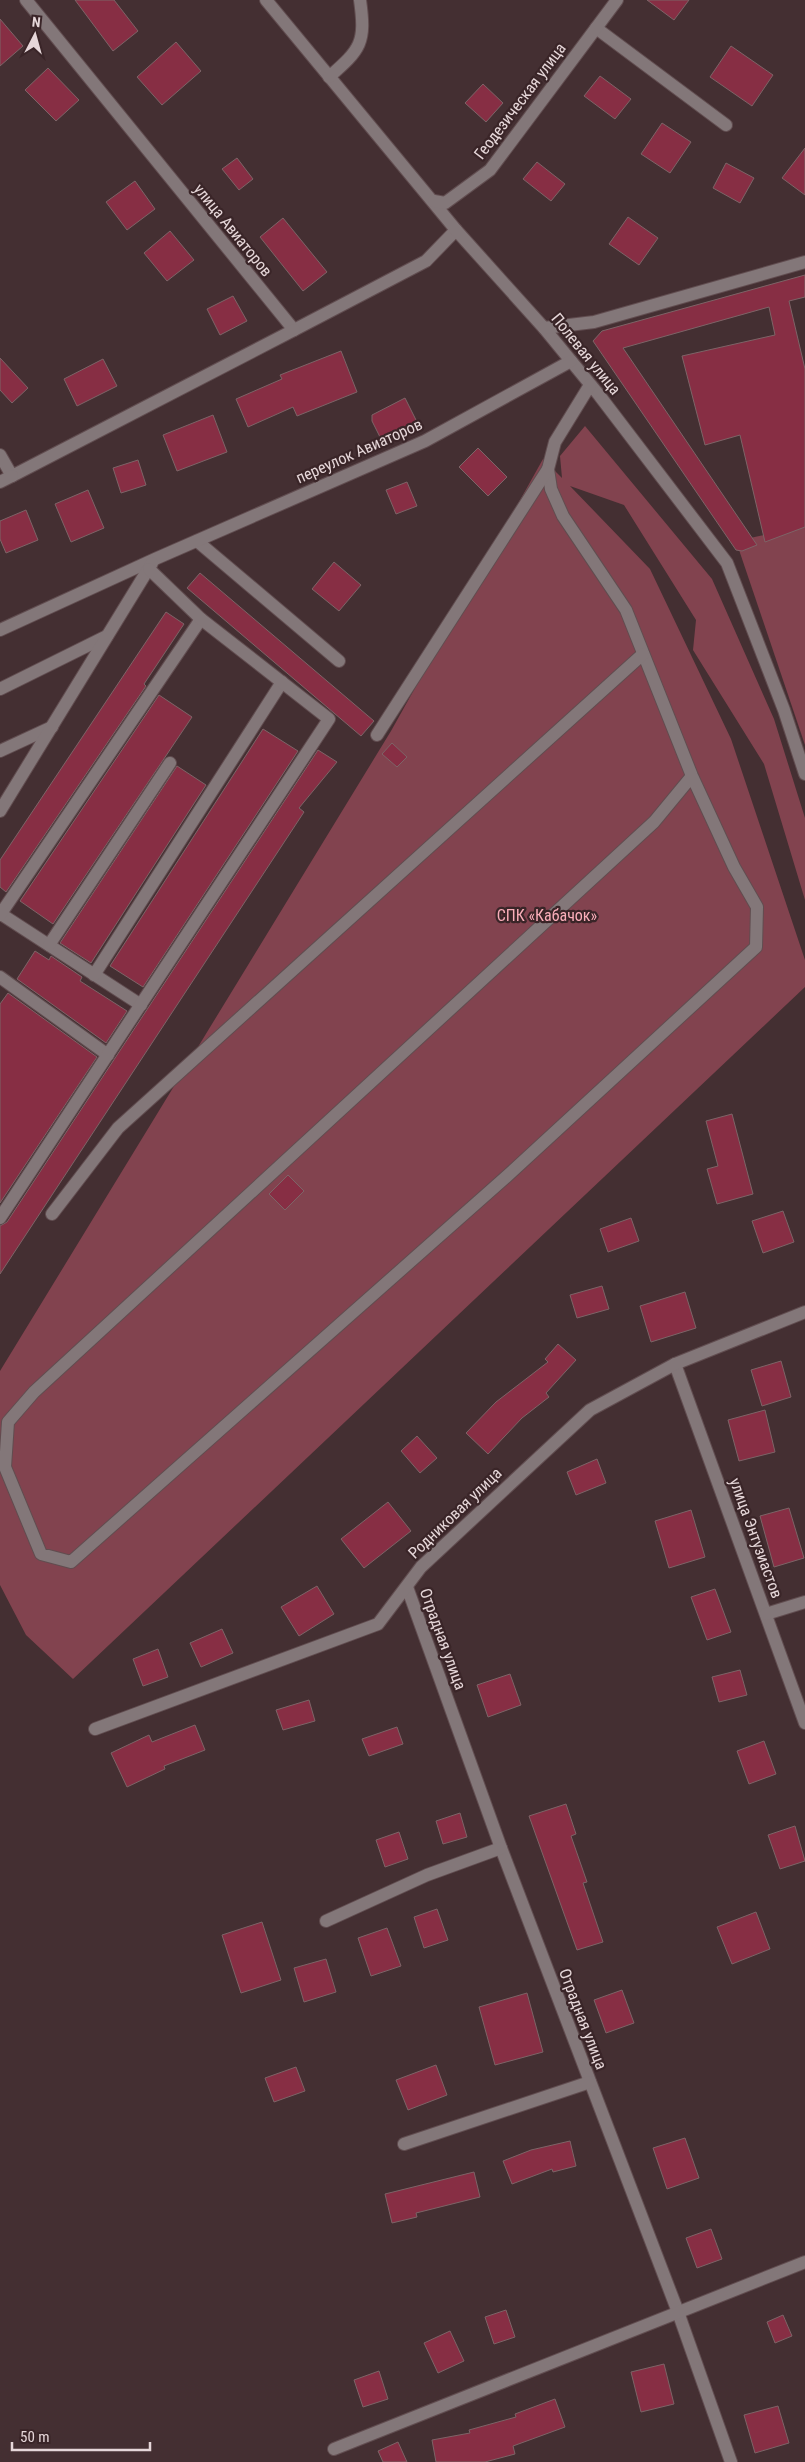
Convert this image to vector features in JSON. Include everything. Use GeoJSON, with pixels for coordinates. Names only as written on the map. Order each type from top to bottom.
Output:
{"type":"FeatureCollection","features":[{"type":"Feature","properties":{"kind":"street","name":"улица Авиаторов"},"geometry":{"type":"LineString","coordinates":[[26,0],[294,330]]}},
{"type":"Feature","properties":{"kind":"street","name":"Полевая улица"},"geometry":{"type":"LineString","coordinates":[[266,0],[434,201],[456,230],[544,328],[726,563],[784,710],[805,774]]}},
{"type":"Feature","properties":{"kind":"street"},"geometry":{"type":"LineString","coordinates":[[329,77],[350,59],[360,45],[363,25],[360,0]]}},
{"type":"Feature","properties":{"kind":"street","name":"Геодезическая улица"},"geometry":{"type":"LineString","coordinates":[[434,201],[445,203],[490,170],[618,0]]}},
{"type":"Feature","properties":{"kind":"street"},"geometry":{"type":"LineString","coordinates":[[596,28],[726,125]]}},
{"type":"Feature","properties":{"kind":"street"},"geometry":{"type":"LineString","coordinates":[[0,482],[426,261],[456,230]]}},
{"type":"Feature","properties":{"kind":"street"},"geometry":{"type":"LineString","coordinates":[[544,328],[594,322],[805,262]]}},
{"type":"Feature","properties":{"kind":"street","name":"переулок Авиаторов"},"geometry":{"type":"LineString","coordinates":[[0,630],[425,441],[570,361]]}},
{"type":"Feature","properties":{"kind":"street"},"geometry":{"type":"LineString","coordinates":[[377,735],[548,469],[555,442],[590,385]]}},
{"type":"Feature","properties":{"kind":"street"},"geometry":{"type":"LineString","coordinates":[[0,455],[12,476]]}},
{"type":"Feature","properties":{"kind":"street"},"geometry":{"type":"LineString","coordinates":[[548,469],[551,489],[563,516],[626,610],[692,776],[734,867],[757,907],[756,947],[506,1177],[71,1562],[41,1554],[5,1467],[8,1422],[34,1392],[654,822],[692,776]]}},
{"type":"Feature","properties":{"kind":"street"},"geometry":{"type":"LineString","coordinates":[[197,541],[339,661]]}},
{"type":"Feature","properties":{"kind":"street"},"geometry":{"type":"LineString","coordinates":[[0,811],[152,564],[201,619],[329,719],[0,1218]]}},
{"type":"Feature","properties":{"kind":"street"},"geometry":{"type":"LineString","coordinates":[[141,1005],[0,915],[201,619]]}},
{"type":"Feature","properties":{"kind":"street"},"geometry":{"type":"LineString","coordinates":[[0,689],[108,636]]}},
{"type":"Feature","properties":{"kind":"street"},"geometry":{"type":"LineString","coordinates":[[52,1214],[118,1128],[643,654]]}},
{"type":"Feature","properties":{"kind":"street"},"geometry":{"type":"LineString","coordinates":[[94,975],[282,682]]}},
{"type":"Feature","properties":{"kind":"street"},"geometry":{"type":"LineString","coordinates":[[0,751],[52,726]]}},
{"type":"Feature","properties":{"kind":"street"},"geometry":{"type":"LineString","coordinates":[[49,946],[170,763]]}},
{"type":"Feature","properties":{"kind":"street"},"geometry":{"type":"LineString","coordinates":[[0,978],[108,1055]]}},
{"type":"Feature","properties":{"kind":"street","name":"Родниковая улица"},"geometry":{"type":"LineString","coordinates":[[95,1730],[378,1624],[421,1567],[590,1410],[675,1364],[805,1312]]}},
{"type":"Feature","properties":{"kind":"street","name":"улица Энтузиастов"},"geometry":{"type":"LineString","coordinates":[[675,1364],[805,1723]]}},
{"type":"Feature","properties":{"kind":"street","name":"Отрадная улица"},"geometry":{"type":"LineString","coordinates":[[407,1587],[501,1848],[678,2312],[731,2462]]}},
{"type":"Feature","properties":{"kind":"street"},"geometry":{"type":"LineString","coordinates":[[766,1614],[805,1602]]}},
{"type":"Feature","properties":{"kind":"street"},"geometry":{"type":"LineString","coordinates":[[326,1921],[428,1875],[501,1848]]}},
{"type":"Feature","properties":{"kind":"street"},"geometry":{"type":"LineString","coordinates":[[404,2144],[590,2082]]}},
{"type":"Feature","properties":{"kind":"street"},"geometry":{"type":"LineString","coordinates":[[334,2449],[805,2262]]}},
{"type":"Feature","properties":{"kind":"green space","name":"СПК «Кабачок»"},"geometry":{"type":"Polygon","coordinates":[[[585,426],[712,579],[774,719],[805,818],[805,900],[764,764],[693,650],[696,620],[624,505],[570,486],[650,569],[731,739],[805,960],[805,987],[73,1679],[26,1635],[0,1585],[0,1371],[391,731],[543,459],[562,478],[560,456],[585,426]]]}},
{"type":"Feature","properties":{"kind":"green space"},"geometry":{"type":"Polygon","coordinates":[[[805,526],[805,745],[736,541],[805,526]]]}},
{"type":"Feature","properties":{"kind":"building"},"geometry":{"type":"Polygon","coordinates":[[[75,0],[114,0],[138,31],[113,51],[75,0]]]}},
{"type":"Feature","properties":{"kind":"building"},"geometry":{"type":"Polygon","coordinates":[[[647,0],[689,0],[674,20],[647,0]]]}},
{"type":"Feature","properties":{"kind":"building"},"geometry":{"type":"Polygon","coordinates":[[[0,19],[23,46],[0,66],[0,19]]]}},
{"type":"Feature","properties":{"kind":"building"},"geometry":{"type":"Polygon","coordinates":[[[176,42],[201,71],[162,105],[137,77],[176,42]]]}},
{"type":"Feature","properties":{"kind":"building"},"geometry":{"type":"Polygon","coordinates":[[[731,46],[773,75],[752,106],[710,77],[731,46]]]}},
{"type":"Feature","properties":{"kind":"building"},"geometry":{"type":"Polygon","coordinates":[[[48,68],[79,100],[56,121],[25,90],[48,68]]]}},
{"type":"Feature","properties":{"kind":"building"},"geometry":{"type":"Polygon","coordinates":[[[600,76],[631,99],[615,119],[584,96],[600,76]]]}},
{"type":"Feature","properties":{"kind":"building"},"geometry":{"type":"Polygon","coordinates":[[[483,84],[503,103],[486,122],[465,103],[483,84]]]}},
{"type":"Feature","properties":{"kind":"building"},"geometry":{"type":"Polygon","coordinates":[[[662,123],[691,142],[670,173],[641,154],[662,123]]]}},
{"type":"Feature","properties":{"kind":"building"},"geometry":{"type":"Polygon","coordinates":[[[805,148],[805,195],[782,178],[805,148]]]}},
{"type":"Feature","properties":{"kind":"building"},"geometry":{"type":"Polygon","coordinates":[[[237,158],[253,179],[239,190],[222,169],[237,158]]]}},
{"type":"Feature","properties":{"kind":"building"},"geometry":{"type":"Polygon","coordinates":[[[537,162],[565,184],[551,201],[523,179],[537,162]]]}},
{"type":"Feature","properties":{"kind":"building"},"geometry":{"type":"Polygon","coordinates":[[[726,163],[754,178],[740,203],[713,188],[726,163]]]}},
{"type":"Feature","properties":{"kind":"building"},"geometry":{"type":"Polygon","coordinates":[[[135,181],[155,209],[127,230],[106,202],[135,181]]]}},
{"type":"Feature","properties":{"kind":"building"},"geometry":{"type":"Polygon","coordinates":[[[628,217],[658,238],[639,265],[609,244],[628,217]]]}},
{"type":"Feature","properties":{"kind":"building"},"geometry":{"type":"Polygon","coordinates":[[[283,218],[327,272],[303,291],[260,237],[283,218]]]}},
{"type":"Feature","properties":{"kind":"building"},"geometry":{"type":"Polygon","coordinates":[[[170,231],[194,260],[167,281],[144,253],[170,231]]]}},
{"type":"Feature","properties":{"kind":"building"},"geometry":{"type":"Polygon","coordinates":[[[805,275],[805,297],[789,301],[805,369],[805,527],[765,542],[740,435],[705,445],[682,356],[775,335],[769,307],[623,348],[757,545],[742,551],[736,550],[593,341],[602,331],[805,275]]]}},
{"type":"Feature","properties":{"kind":"building"},"geometry":{"type":"Polygon","coordinates":[[[233,296],[247,321],[220,335],[207,309],[233,296]]]}},
{"type":"Feature","properties":{"kind":"building"},"geometry":{"type":"Polygon","coordinates":[[[341,351],[357,392],[297,416],[293,407],[248,427],[236,399],[282,379],[280,375],[341,351]]]}},
{"type":"Feature","properties":{"kind":"building"},"geometry":{"type":"Polygon","coordinates":[[[0,358],[28,388],[12,403],[0,390],[0,358]]]}},
{"type":"Feature","properties":{"kind":"building"},"geometry":{"type":"Polygon","coordinates":[[[103,359],[117,386],[77,406],[64,379],[103,359]]]}},
{"type":"Feature","properties":{"kind":"building"},"geometry":{"type":"Polygon","coordinates":[[[405,398],[419,426],[383,443],[372,421],[372,415],[405,398]]]}},
{"type":"Feature","properties":{"kind":"building"},"geometry":{"type":"Polygon","coordinates":[[[213,415],[227,452],[177,471],[163,435],[213,415]]]}},
{"type":"Feature","properties":{"kind":"building"},"geometry":{"type":"Polygon","coordinates":[[[478,448],[507,477],[488,496],[459,467],[478,448]]]}},
{"type":"Feature","properties":{"kind":"building"},"geometry":{"type":"Polygon","coordinates":[[[138,460],[146,485],[121,493],[113,468],[138,460]]]}},
{"type":"Feature","properties":{"kind":"building"},"geometry":{"type":"Polygon","coordinates":[[[407,482],[417,506],[396,514],[386,490],[407,482]]]}},
{"type":"Feature","properties":{"kind":"building"},"geometry":{"type":"Polygon","coordinates":[[[88,490],[104,528],[71,542],[55,504],[88,490]]]}},
{"type":"Feature","properties":{"kind":"building"},"geometry":{"type":"Polygon","coordinates":[[[26,510],[38,540],[6,553],[0,539],[0,521],[26,510]]]}},
{"type":"Feature","properties":{"kind":"building"},"geometry":{"type":"Polygon","coordinates":[[[334,562],[361,585],[339,611],[312,589],[334,562]]]}},
{"type":"Feature","properties":{"kind":"building"},"geometry":{"type":"Polygon","coordinates":[[[200,573],[374,721],[361,736],[187,588],[200,573]]]}},
{"type":"Feature","properties":{"kind":"building"},"geometry":{"type":"Polygon","coordinates":[[[166,612],[184,624],[144,684],[146,686],[6,892],[0,887],[0,860],[166,612]]]}},
{"type":"Feature","properties":{"kind":"building"},"geometry":{"type":"Polygon","coordinates":[[[159,695],[192,717],[53,924],[20,901],[159,695]]]}},
{"type":"Feature","properties":{"kind":"building"},"geometry":{"type":"Polygon","coordinates":[[[263,729],[298,751],[143,987],[110,966],[263,729]]]}},
{"type":"Feature","properties":{"kind":"building"},"geometry":{"type":"Polygon","coordinates":[[[392,743],[407,757],[397,767],[382,754],[392,743]]]}},
{"type":"Feature","properties":{"kind":"building"},"geometry":{"type":"Polygon","coordinates":[[[318,750],[337,762],[299,808],[304,812],[0,1274],[0,1226],[7,1222],[318,750]]]}},
{"type":"Feature","properties":{"kind":"building"},"geometry":{"type":"Polygon","coordinates":[[[177,766],[206,785],[91,963],[60,943],[177,766]]]}},
{"type":"Feature","properties":{"kind":"building"},"geometry":{"type":"Polygon","coordinates":[[[35,951],[49,960],[51,956],[82,977],[80,981],[127,1011],[106,1043],[17,979],[35,951]]]}},
{"type":"Feature","properties":{"kind":"building"},"geometry":{"type":"Polygon","coordinates":[[[8,993],[97,1057],[0,1203],[0,1004],[8,993]]]}},
{"type":"Feature","properties":{"kind":"building"},"geometry":{"type":"Polygon","coordinates":[[[732,1114],[753,1194],[717,1204],[707,1169],[718,1166],[706,1121],[732,1114]]]}},
{"type":"Feature","properties":{"kind":"building"},"geometry":{"type":"Polygon","coordinates":[[[288,1175],[304,1191],[285,1210],[269,1194],[288,1175]]]}},
{"type":"Feature","properties":{"kind":"building"},"geometry":{"type":"Polygon","coordinates":[[[783,1211],[794,1242],[763,1253],[752,1221],[783,1211]]]}},
{"type":"Feature","properties":{"kind":"building"},"geometry":{"type":"Polygon","coordinates":[[[631,1218],[639,1241],[608,1252],[600,1229],[631,1218]]]}},
{"type":"Feature","properties":{"kind":"building"},"geometry":{"type":"Polygon","coordinates":[[[602,1286],[609,1309],[577,1318],[570,1295],[602,1286]]]}},
{"type":"Feature","properties":{"kind":"building"},"geometry":{"type":"Polygon","coordinates":[[[685,1292],[696,1328],[651,1342],[640,1306],[685,1292]]]}},
{"type":"Feature","properties":{"kind":"building"},"geometry":{"type":"Polygon","coordinates":[[[558,1344],[576,1360],[546,1393],[549,1397],[522,1418],[488,1454],[466,1433],[496,1402],[548,1362],[545,1359],[558,1344]]]}},
{"type":"Feature","properties":{"kind":"building"},"geometry":{"type":"Polygon","coordinates":[[[781,1361],[791,1397],[762,1406],[751,1370],[781,1361]]]}},
{"type":"Feature","properties":{"kind":"building"},"geometry":{"type":"Polygon","coordinates":[[[765,1410],[775,1452],[739,1461],[728,1420],[765,1410]]]}},
{"type":"Feature","properties":{"kind":"building"},"geometry":{"type":"Polygon","coordinates":[[[417,1436],[437,1458],[420,1473],[401,1451],[417,1436]]]}},
{"type":"Feature","properties":{"kind":"building"},"geometry":{"type":"Polygon","coordinates":[[[597,1459],[606,1483],[576,1495],[567,1472],[597,1459]]]}},
{"type":"Feature","properties":{"kind":"building"},"geometry":{"type":"Polygon","coordinates":[[[388,1502],[411,1531],[364,1568],[341,1539],[388,1502]]]}},
{"type":"Feature","properties":{"kind":"building"},"geometry":{"type":"Polygon","coordinates":[[[789,1508],[804,1558],[774,1567],[760,1516],[789,1508]]]}},
{"type":"Feature","properties":{"kind":"building"},"geometry":{"type":"Polygon","coordinates":[[[691,1510],[705,1557],[669,1568],[655,1521],[691,1510]]]}},
{"type":"Feature","properties":{"kind":"building"},"geometry":{"type":"Polygon","coordinates":[[[317,1586],[334,1614],[299,1636],[281,1607],[317,1586]]]}},
{"type":"Feature","properties":{"kind":"building"},"geometry":{"type":"Polygon","coordinates":[[[715,1589],[731,1632],[707,1640],[691,1597],[715,1589]]]}},
{"type":"Feature","properties":{"kind":"building"},"geometry":{"type":"Polygon","coordinates":[[[222,1629],[233,1653],[201,1667],[190,1643],[222,1629]]]}},
{"type":"Feature","properties":{"kind":"building"},"geometry":{"type":"Polygon","coordinates":[[[158,1649],[168,1677],[143,1686],[133,1659],[158,1649]]]}},
{"type":"Feature","properties":{"kind":"building"},"geometry":{"type":"Polygon","coordinates":[[[740,1670],[747,1695],[719,1702],[712,1677],[740,1670]]]}},
{"type":"Feature","properties":{"kind":"building"},"geometry":{"type":"Polygon","coordinates":[[[510,1674],[521,1705],[488,1717],[477,1685],[510,1674]]]}},
{"type":"Feature","properties":{"kind":"building"},"geometry":{"type":"Polygon","coordinates":[[[309,1700],[315,1721],[283,1730],[276,1710],[309,1700]]]}},
{"type":"Feature","properties":{"kind":"building"},"geometry":{"type":"Polygon","coordinates":[[[195,1725],[205,1750],[164,1766],[165,1769],[127,1787],[111,1753],[149,1735],[152,1742],[195,1725]]]}},
{"type":"Feature","properties":{"kind":"building"},"geometry":{"type":"Polygon","coordinates":[[[397,1727],[403,1744],[369,1756],[362,1739],[397,1727]]]}},
{"type":"Feature","properties":{"kind":"building"},"geometry":{"type":"Polygon","coordinates":[[[764,1741],[776,1774],[749,1784],[737,1751],[764,1741]]]}},
{"type":"Feature","properties":{"kind":"building"},"geometry":{"type":"Polygon","coordinates":[[[566,1804],[576,1834],[571,1836],[587,1882],[583,1883],[603,1942],[577,1950],[529,1816],[566,1804]]]}},
{"type":"Feature","properties":{"kind":"building"},"geometry":{"type":"Polygon","coordinates":[[[460,1813],[467,1837],[443,1844],[436,1821],[460,1813]]]}},
{"type":"Feature","properties":{"kind":"building"},"geometry":{"type":"Polygon","coordinates":[[[795,1826],[805,1861],[780,1869],[768,1835],[795,1826]]]}},
{"type":"Feature","properties":{"kind":"building"},"geometry":{"type":"Polygon","coordinates":[[[399,1832],[408,1859],[385,1867],[376,1840],[399,1832]]]}},
{"type":"Feature","properties":{"kind":"building"},"geometry":{"type":"Polygon","coordinates":[[[437,1909],[448,1940],[424,1948],[414,1917],[437,1909]]]}},
{"type":"Feature","properties":{"kind":"building"},"geometry":{"type":"Polygon","coordinates":[[[756,1912],[770,1949],[732,1964],[717,1927],[756,1912]]]}},
{"type":"Feature","properties":{"kind":"building"},"geometry":{"type":"Polygon","coordinates":[[[262,1922],[281,1980],[241,1993],[222,1935],[262,1922]]]}},
{"type":"Feature","properties":{"kind":"building"},"geometry":{"type":"Polygon","coordinates":[[[387,1928],[401,1966],[371,1976],[358,1938],[387,1928]]]}},
{"type":"Feature","properties":{"kind":"building"},"geometry":{"type":"Polygon","coordinates":[[[326,1959],[336,1992],[304,2002],[294,1968],[326,1959]]]}},
{"type":"Feature","properties":{"kind":"building"},"geometry":{"type":"Polygon","coordinates":[[[622,1990],[634,2023],[606,2033],[594,2000],[622,1990]]]}},
{"type":"Feature","properties":{"kind":"building"},"geometry":{"type":"Polygon","coordinates":[[[527,1993],[543,2052],[495,2065],[479,2007],[527,1993]]]}},
{"type":"Feature","properties":{"kind":"building"},"geometry":{"type":"Polygon","coordinates":[[[436,2065],[447,2095],[408,2110],[396,2080],[436,2065]]]}},
{"type":"Feature","properties":{"kind":"building"},"geometry":{"type":"Polygon","coordinates":[[[296,2067],[305,2091],[274,2102],[265,2078],[296,2067]]]}},
{"type":"Feature","properties":{"kind":"building"},"geometry":{"type":"Polygon","coordinates":[[[685,2138],[699,2178],[667,2189],[653,2148],[685,2138]]]}},
{"type":"Feature","properties":{"kind":"building"},"geometry":{"type":"Polygon","coordinates":[[[570,2141],[576,2166],[553,2172],[552,2169],[512,2184],[503,2161],[531,2150],[570,2141]]]}},
{"type":"Feature","properties":{"kind":"building"},"geometry":{"type":"Polygon","coordinates":[[[474,2172],[480,2197],[416,2213],[417,2217],[392,2223],[385,2194],[474,2172]]]}},
{"type":"Feature","properties":{"kind":"building"},"geometry":{"type":"Polygon","coordinates":[[[711,2229],[722,2259],[697,2268],[686,2238],[711,2229]]]}},
{"type":"Feature","properties":{"kind":"building"},"geometry":{"type":"Polygon","coordinates":[[[506,2310],[515,2337],[494,2344],[485,2317],[506,2310]]]}},
{"type":"Feature","properties":{"kind":"building"},"geometry":{"type":"Polygon","coordinates":[[[783,2315],[792,2336],[775,2343],[767,2322],[783,2315]]]}},
{"type":"Feature","properties":{"kind":"building"},"geometry":{"type":"Polygon","coordinates":[[[450,2331],[464,2361],[438,2373],[424,2343],[450,2331]]]}},
{"type":"Feature","properties":{"kind":"building"},"geometry":{"type":"Polygon","coordinates":[[[664,2364],[674,2404],[641,2412],[631,2372],[664,2364]]]}},
{"type":"Feature","properties":{"kind":"building"},"geometry":{"type":"Polygon","coordinates":[[[379,2371],[388,2399],[363,2407],[354,2380],[379,2371]]]}},
{"type":"Feature","properties":{"kind":"building"},"geometry":{"type":"Polygon","coordinates":[[[555,2399],[565,2427],[513,2446],[515,2454],[485,2462],[436,2462],[432,2440],[470,2433],[469,2430],[516,2417],[515,2414],[555,2399]]]}},
{"type":"Feature","properties":{"kind":"building"},"geometry":{"type":"Polygon","coordinates":[[[778,2406],[789,2443],[755,2453],[744,2415],[778,2406]]]}},
{"type":"Feature","properties":{"kind":"building"},"geometry":{"type":"Polygon","coordinates":[[[398,2442],[407,2462],[383,2462],[378,2451],[398,2442]]]}}]}
